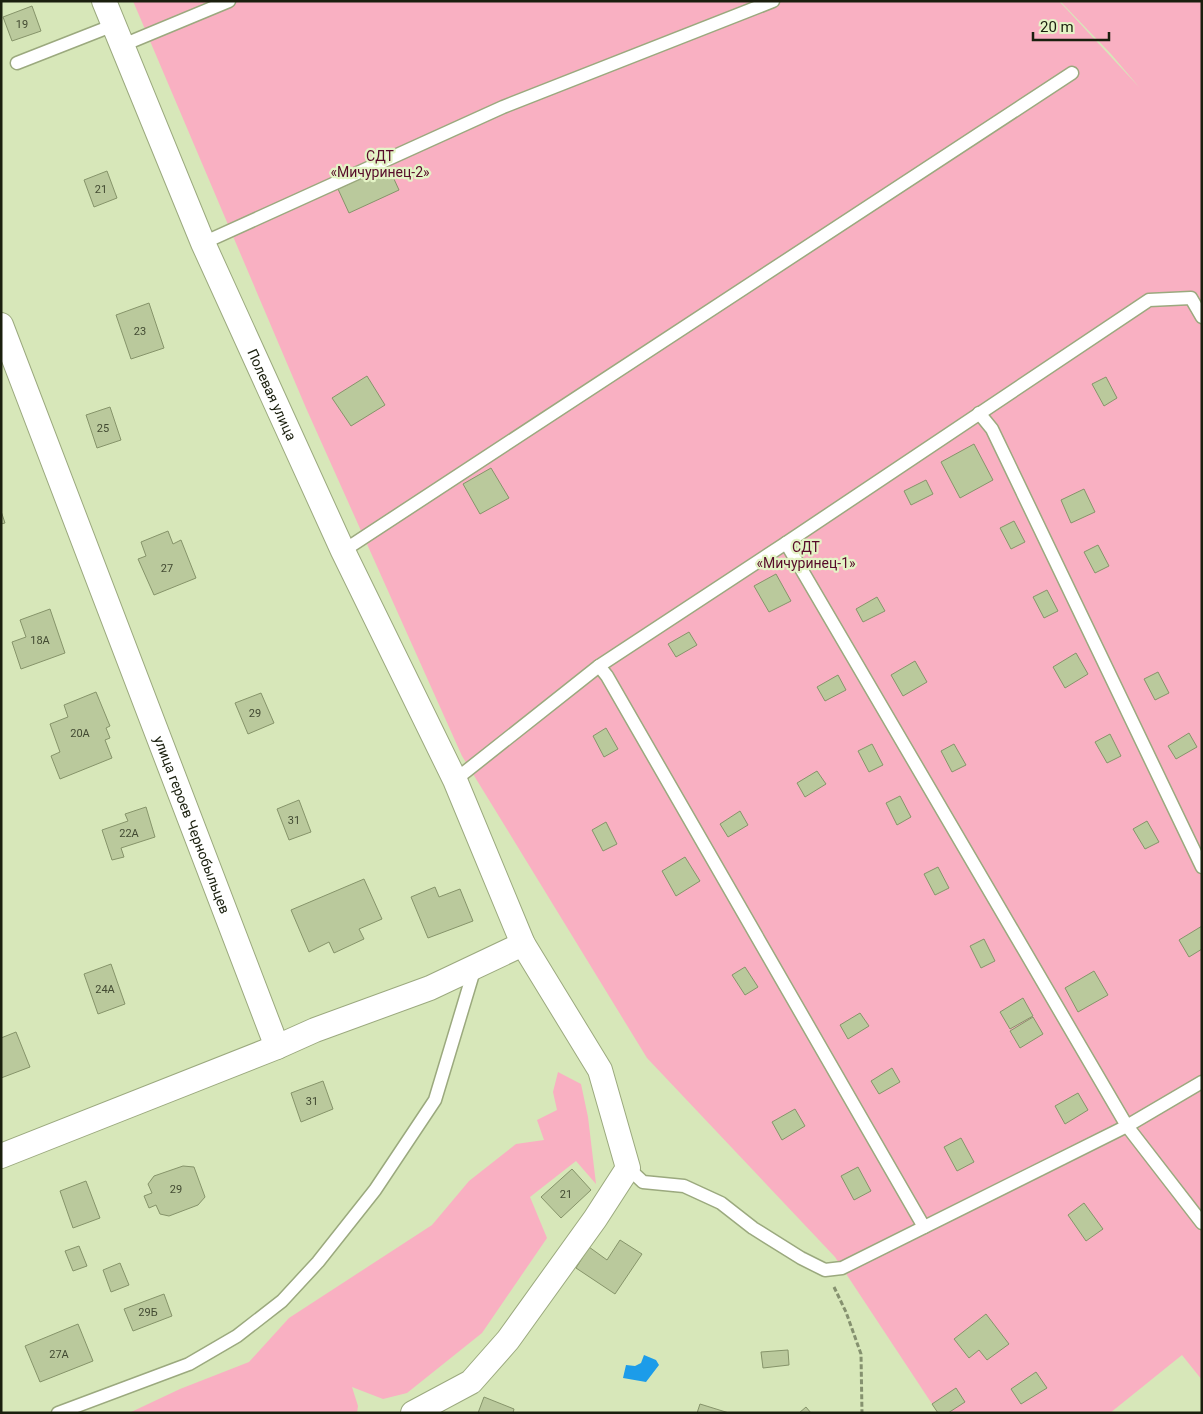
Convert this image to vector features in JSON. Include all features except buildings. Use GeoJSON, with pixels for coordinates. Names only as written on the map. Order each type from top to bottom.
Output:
{"type":"FeatureCollection","features":[{"type":"Feature","properties":{"kind":"street","name":"Полевая улица"},"geometry":{"type":"LineString","coordinates":[[104,1],[203,243],[343,551],[455,780],[523,944],[600,1070],[628,1168]]}},
{"type":"Feature","properties":{"kind":"street","name":"улица героев Чернобыльцев"},"geometry":{"type":"LineString","coordinates":[[1,325],[277,1047]]}},
{"type":"Feature","properties":{"kind":"street"},"geometry":{"type":"LineString","coordinates":[[1,1156],[277,1047],[315,1030],[430,988],[523,944]]}},
{"type":"Feature","properties":{"kind":"street"},"geometry":{"type":"LineString","coordinates":[[413,1413],[471,1382],[508,1340],[595,1219],[628,1168]]}},
{"type":"Feature","properties":{"kind":"lane"},"geometry":{"type":"LineString","coordinates":[[17,63],[229,1]]}},
{"type":"Feature","properties":{"kind":"lane"},"geometry":{"type":"LineString","coordinates":[[203,243],[503,107],[773,1]]}},
{"type":"Feature","properties":{"kind":"lane"},"geometry":{"type":"LineString","coordinates":[[343,551],[1072,73]]}},
{"type":"Feature","properties":{"kind":"lane"},"geometry":{"type":"LineString","coordinates":[[455,780],[599,666],[1149,300],[1191,298],[1202,317]]}},
{"type":"Feature","properties":{"kind":"lane"},"geometry":{"type":"LineString","coordinates":[[979,413],[992,429],[1202,867]]}},
{"type":"Feature","properties":{"kind":"lane"},"geometry":{"type":"LineString","coordinates":[[786,542],[1126,1126],[1202,1223]]}},
{"type":"Feature","properties":{"kind":"lane"},"geometry":{"type":"LineString","coordinates":[[599,666],[608,676],[924,1227]]}},
{"type":"Feature","properties":{"kind":"lane"},"geometry":{"type":"LineString","coordinates":[[58,1413],[190,1364],[237,1336],[282,1301],[318,1262],[375,1190],[434,1100],[475,967]]}},
{"type":"Feature","properties":{"kind":"lane"},"geometry":{"type":"LineString","coordinates":[[628,1168],[643,1182],[684,1186],[721,1203],[753,1228],[801,1258],[826,1270],[842,1268],[1126,1126],[1202,1082]]}},
{"type":"Feature","properties":{"kind":"path"},"geometry":{"type":"LineString","coordinates":[[826,1270],[846,1312],[861,1354],[862,1413]]}},
{"type":"Feature","properties":{"kind":"green space","name":"СДТ «Мичуринец-1»"},"geometry":{"type":"Polygon","coordinates":[[[133,1],[1059,1],[1139,87],[1111,54],[1060,1],[1202,1],[1202,1380],[1182,1355],[1110,1413],[938,1413],[835,1257],[647,1058],[462,756],[306,408],[133,1]]]}},
{"type":"Feature","properties":{"kind":"green space"},"geometry":{"type":"Polygon","coordinates":[[[558,1072],[581,1084],[588,1117],[596,1184],[576,1161],[530,1197],[547,1238],[482,1333],[407,1393],[383,1399],[352,1387],[358,1406],[357,1413],[129,1413],[180,1389],[249,1362],[289,1318],[432,1225],[469,1181],[516,1144],[544,1140],[537,1120],[557,1110],[553,1092],[558,1072]]]}},
{"type":"Feature","properties":{"kind":"water"},"geometry":{"type":"Polygon","coordinates":[[[644,1355],[656,1360],[659,1365],[646,1382],[623,1378],[626,1365],[635,1366],[641,1363],[644,1355]]]}},
{"type":"Feature","properties":{"kind":"park label","name":"СДТ «Мичуринец-2»"},"geometry":{"type":"Point","coordinates":[380,164]}}]}
